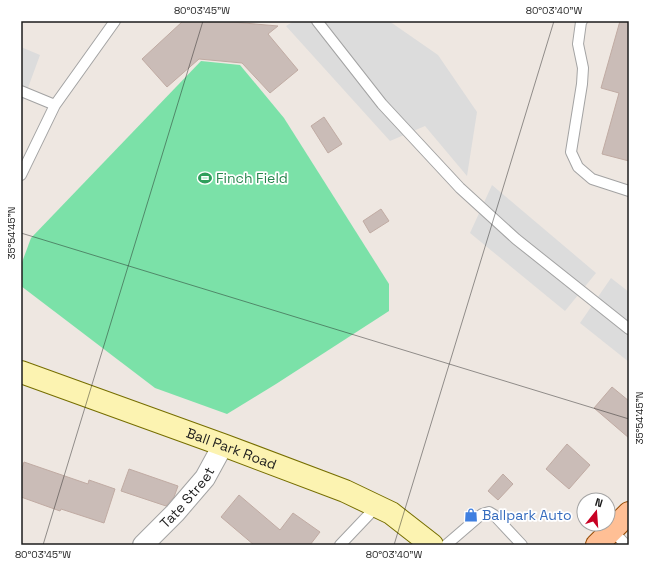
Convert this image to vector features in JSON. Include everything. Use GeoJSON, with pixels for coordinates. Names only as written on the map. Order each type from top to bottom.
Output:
{"type":"FeatureCollection","features":[{"type":"Feature","properties":{"kind":"main road"},"geometry":{"type":"LineString","coordinates":[[612,540],[629,514]]}},
{"type":"Feature","properties":{"kind":"street","name":"Ball Park Road"},"geometry":{"type":"LineString","coordinates":[[21,372],[346,491],[391,513],[432,545]]}},
{"type":"Feature","properties":{"kind":"street","name":"Tate Street"},"geometry":{"type":"LineString","coordinates":[[143,545],[175,513],[205,478],[223,445]]}},
{"type":"Feature","properties":{"kind":"lane"},"geometry":{"type":"LineString","coordinates":[[21,175],[55,105],[115,21]]}},
{"type":"Feature","properties":{"kind":"lane"},"geometry":{"type":"LineString","coordinates":[[317,21],[382,104],[460,188],[516,239],[629,329]]}},
{"type":"Feature","properties":{"kind":"lane"},"geometry":{"type":"LineString","coordinates":[[582,21],[578,44],[583,68],[582,84],[571,152],[578,167],[592,179],[629,191]]}},
{"type":"Feature","properties":{"kind":"lane"},"geometry":{"type":"LineString","coordinates":[[21,91],[55,105]]}},
{"type":"Feature","properties":{"kind":"lane"},"geometry":{"type":"LineString","coordinates":[[340,545],[377,506]]}},
{"type":"Feature","properties":{"kind":"lane"},"geometry":{"type":"LineString","coordinates":[[446,545],[482,514],[489,512],[494,515],[522,545]]}},
{"type":"Feature","properties":{"kind":"green space","name":"Finch Field"},"geometry":{"type":"Polygon","coordinates":[[[201,61],[240,65],[284,118],[389,284],[389,311],[227,414],[155,388],[21,286],[21,265],[31,238],[201,61]]]}},
{"type":"Feature","properties":{"kind":"shaded area"},"geometry":{"type":"Polygon","coordinates":[[[294,21],[389,21],[438,55],[477,112],[467,176],[425,126],[390,141],[286,26],[294,21]]]}},
{"type":"Feature","properties":{"kind":"shaded area"},"geometry":{"type":"Polygon","coordinates":[[[21,47],[40,55],[21,107],[21,47]]]}},
{"type":"Feature","properties":{"kind":"shaded area"},"geometry":{"type":"Polygon","coordinates":[[[492,185],[596,273],[565,311],[470,233],[492,185]]]}},
{"type":"Feature","properties":{"kind":"shaded area"},"geometry":{"type":"Polygon","coordinates":[[[611,278],[629,292],[629,362],[580,323],[611,278]]]}},
{"type":"Feature","properties":{"kind":"building"},"geometry":{"type":"Polygon","coordinates":[[[183,21],[221,21],[278,26],[268,34],[298,70],[270,93],[242,63],[199,59],[167,87],[142,59],[183,21]]]}},
{"type":"Feature","properties":{"kind":"building"},"geometry":{"type":"Polygon","coordinates":[[[620,21],[629,21],[629,161],[602,154],[619,93],[601,88],[620,21]]]}},
{"type":"Feature","properties":{"kind":"building"},"geometry":{"type":"Polygon","coordinates":[[[324,117],[342,144],[328,153],[311,126],[324,117]]]}},
{"type":"Feature","properties":{"kind":"building"},"geometry":{"type":"Polygon","coordinates":[[[381,209],[389,221],[370,233],[363,221],[381,209]]]}},
{"type":"Feature","properties":{"kind":"building"},"geometry":{"type":"Polygon","coordinates":[[[612,387],[629,401],[629,438],[594,408],[612,387]]]}},
{"type":"Feature","properties":{"kind":"building"},"geometry":{"type":"Polygon","coordinates":[[[567,444],[590,465],[569,489],[546,469],[567,444]]]}},
{"type":"Feature","properties":{"kind":"building"},"geometry":{"type":"Polygon","coordinates":[[[24,462],[88,484],[89,480],[115,489],[104,523],[61,509],[60,511],[21,497],[21,472],[24,462]]]}},
{"type":"Feature","properties":{"kind":"building"},"geometry":{"type":"Polygon","coordinates":[[[129,469],[178,486],[174,497],[166,506],[121,491],[129,469]]]}},
{"type":"Feature","properties":{"kind":"building"},"geometry":{"type":"Polygon","coordinates":[[[503,474],[513,484],[498,500],[488,491],[503,474]]]}},
{"type":"Feature","properties":{"kind":"building"},"geometry":{"type":"Polygon","coordinates":[[[239,495],[280,530],[293,513],[320,532],[310,545],[254,545],[221,517],[239,495]]]}},
{"type":"Feature","properties":{"kind":"place","name":"Finch Field"},"geometry":{"type":"Point","coordinates":[205,178]}},
{"type":"Feature","properties":{"kind":"place","name":"Ballpark Auto"},"geometry":{"type":"Point","coordinates":[471,515]}}]}
